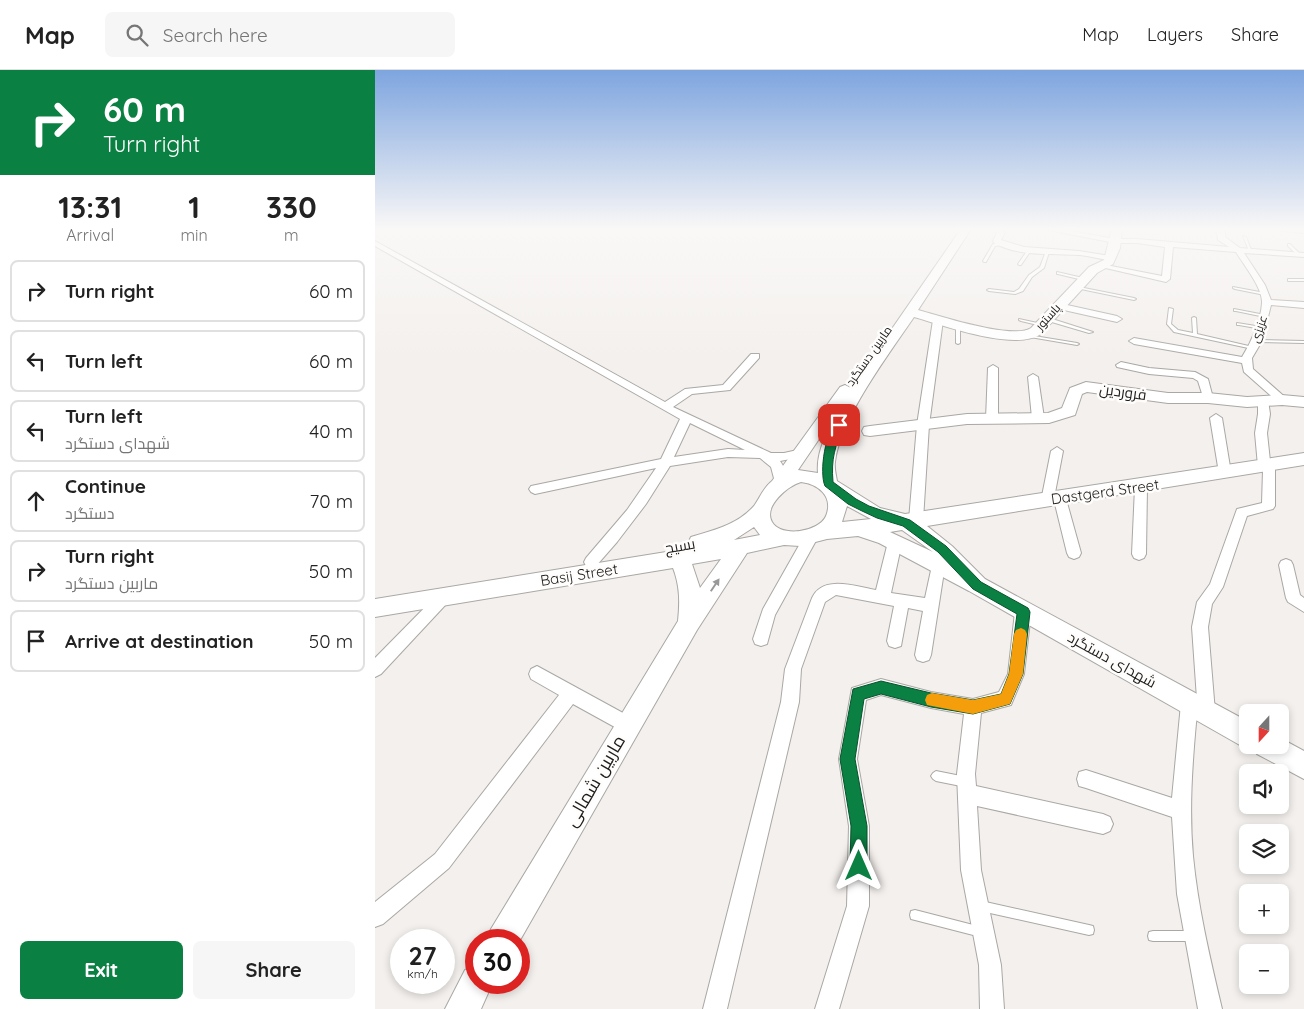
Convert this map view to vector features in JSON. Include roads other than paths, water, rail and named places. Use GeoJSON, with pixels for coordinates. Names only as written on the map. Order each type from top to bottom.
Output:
{"type":"FeatureCollection","features":[{"type":"Feature","properties":{"kind":"main road","name":"ماربین دستگرد"},"geometry":{"type":"LineString","coordinates":[[828,484],[826,464],[837,414],[929,273]]}},
{"type":"Feature","properties":{"kind":"main road","name":"ماربین دستگرد"},"geometry":{"type":"LineString","coordinates":[[780,483],[802,453],[854,395],[937,273]]}},
{"type":"Feature","properties":{"kind":"main road","name":"پاستور"},"geometry":{"type":"LineString","coordinates":[[912,312],[991,333],[1030,336],[1090,273]]}},
{"type":"Feature","properties":{"kind":"main road","name":"فروردین"},"geometry":{"type":"LineString","coordinates":[[870,431],[967,419],[1049,418],[1069,411],[1075,391],[1086,387],[1168,398],[1208,398],[1247,402],[1263,400],[1304,402]]}},
{"type":"Feature","properties":{"kind":"main road","name":"Dastgerd Street"},"geometry":{"type":"LineString","coordinates":[[818,534],[911,522],[945,515],[1141,487],[1304,459]]}},
{"type":"Feature","properties":{"kind":"main road"},"geometry":{"type":"LineString","coordinates":[[828,484],[834,493],[838,505],[834,522],[818,534],[783,538],[771,534],[764,527],[760,520],[760,511],[766,500],[780,483],[801,476],[810,477],[828,484],[852,501],[881,515],[911,522]]}},
{"type":"Feature","properties":{"kind":"main road","name":"بسیج"},"geometry":{"type":"LineString","coordinates":[[591,562],[712,541],[745,526],[760,511]]}},
{"type":"Feature","properties":{"kind":"main road"},"geometry":{"type":"LineString","coordinates":[[940,557],[939,530],[945,515]]}},
{"type":"Feature","properties":{"kind":"main road","name":"شهدای دستگرد"},"geometry":{"type":"LineString","coordinates":[[911,522],[940,557],[977,585],[1239,731]]}},
{"type":"Feature","properties":{"kind":"main road","name":"شهدای دستگرد"},"geometry":{"type":"LineString","coordinates":[[861,529],[940,557]]}},
{"type":"Feature","properties":{"kind":"main road","name":"Basij Street"},"geometry":{"type":"LineString","coordinates":[[375,608],[679,559],[783,538]]}},
{"type":"Feature","properties":{"kind":"main road","name":"ماربین شمالی"},"geometry":{"type":"LineString","coordinates":[[508,929],[689,624],[740,547]]}},
{"type":"Feature","properties":{"kind":"main road","name":"ماربین شمالی"},"geometry":{"type":"LineString","coordinates":[[679,559],[687,574],[691,589],[689,624]]}},
{"type":"Feature","properties":{"kind":"main road","name":"Basij Street"},"geometry":{"type":"LineString","coordinates":[[375,596],[591,562]]}},
{"type":"Feature","properties":{"kind":"main road"},"geometry":{"type":"LineString","coordinates":[[1282,754],[1304,766]]}},
{"type":"Feature","properties":{"kind":"main road"},"geometry":{"type":"LineString","coordinates":[[462,1009],[470,994]]}},
{"type":"Feature","properties":{"kind":"street"},"geometry":{"type":"LineString","coordinates":[[428,273],[686,419],[769,457],[777,463],[780,470],[780,483]]}},
{"type":"Feature","properties":{"kind":"street"},"geometry":{"type":"LineString","coordinates":[[1144,273],[1166,279],[1167,273]]}},
{"type":"Feature","properties":{"kind":"street","name":"عزیزی"},"geometry":{"type":"LineString","coordinates":[[1253,273],[1261,285],[1266,298],[1265,316],[1262,328],[1247,361],[1248,370],[1281,400]]}},
{"type":"Feature","properties":{"kind":"street"},"geometry":{"type":"LineString","coordinates":[[1266,298],[1304,305]]}},
{"type":"Feature","properties":{"kind":"street"},"geometry":{"type":"LineString","coordinates":[[1059,306],[1117,319]]}},
{"type":"Feature","properties":{"kind":"street"},"geometry":{"type":"LineString","coordinates":[[911,522],[939,320]]}},
{"type":"Feature","properties":{"kind":"street"},"geometry":{"type":"LineString","coordinates":[[1135,341],[1247,361]]}},
{"type":"Feature","properties":{"kind":"street"},"geometry":{"type":"LineString","coordinates":[[665,407],[689,391],[725,388],[755,356]]}},
{"type":"Feature","properties":{"kind":"street"},"geometry":{"type":"LineString","coordinates":[[1121,365],[1149,371],[1195,375],[1203,379],[1208,398]]}},
{"type":"Feature","properties":{"kind":"street"},"geometry":{"type":"LineString","coordinates":[[992,419],[993,368]]}},
{"type":"Feature","properties":{"kind":"street"},"geometry":{"type":"LineString","coordinates":[[1033,378],[1039,418]]}},
{"type":"Feature","properties":{"kind":"street"},"geometry":{"type":"LineString","coordinates":[[1210,1009],[1194,936],[1183,856],[1182,812],[1185,741],[1198,708],[1200,627],[1205,602],[1216,587],[1242,512],[1268,506],[1267,466],[1261,433],[1265,414],[1263,400]]}},
{"type":"Feature","properties":{"kind":"street"},"geometry":{"type":"LineString","coordinates":[[1216,418],[1225,473]]}},
{"type":"Feature","properties":{"kind":"street"},"geometry":{"type":"LineString","coordinates":[[591,562],[628,518],[665,462],[686,419]]}},
{"type":"Feature","properties":{"kind":"street"},"geometry":{"type":"LineString","coordinates":[[1057,451],[1054,500],[1074,552]]}},
{"type":"Feature","properties":{"kind":"street"},"geometry":{"type":"LineString","coordinates":[[535,489],[665,462],[728,453],[784,457],[802,453]]}},
{"type":"Feature","properties":{"kind":"street"},"geometry":{"type":"LineString","coordinates":[[1139,554],[1141,487]]}},
{"type":"Feature","properties":{"kind":"street"},"geometry":{"type":"LineString","coordinates":[[761,640],[768,614],[818,534]]}},
{"type":"Feature","properties":{"kind":"street"},"geometry":{"type":"LineString","coordinates":[[883,598],[895,542]]}},
{"type":"Feature","properties":{"kind":"street"},"geometry":{"type":"LineString","coordinates":[[923,655],[940,557]]}},
{"type":"Feature","properties":{"kind":"street"},"geometry":{"type":"LineString","coordinates":[[1286,565],[1293,598],[1304,606]]}},
{"type":"Feature","properties":{"kind":"street"},"geometry":{"type":"LineString","coordinates":[[715,1009],[790,702],[793,669],[819,598],[835,590],[931,606]]}},
{"type":"Feature","properties":{"kind":"street"},"geometry":{"type":"LineString","coordinates":[[375,669],[445,596]]}},
{"type":"Feature","properties":{"kind":"street"},"geometry":{"type":"LineString","coordinates":[[895,641],[902,601]]}},
{"type":"Feature","properties":{"kind":"street"},"geometry":{"type":"LineString","coordinates":[[827,1009],[858,906],[859,826],[847,759],[858,694],[881,687],[931,700],[973,707],[1005,699],[1016,674],[1023,612]]}},
{"type":"Feature","properties":{"kind":"street"},"geometry":{"type":"LineString","coordinates":[[537,674],[628,725]]}},
{"type":"Feature","properties":{"kind":"street"},"geometry":{"type":"LineString","coordinates":[[375,916],[442,861],[571,693]]}},
{"type":"Feature","properties":{"kind":"street"},"geometry":{"type":"LineString","coordinates":[[973,707],[967,788],[971,870],[990,964],[991,1009]]}},
{"type":"Feature","properties":{"kind":"street"},"geometry":{"type":"LineString","coordinates":[[1086,779],[1182,812]]}},
{"type":"Feature","properties":{"kind":"street"},"geometry":{"type":"LineString","coordinates":[[967,788],[1103,824]]}},
{"type":"Feature","properties":{"kind":"lane"},"geometry":{"type":"LineString","coordinates":[[989,290],[1015,293],[1021,290],[1030,276],[1035,273]]}},
{"type":"Feature","properties":{"kind":"lane"},"geometry":{"type":"LineString","coordinates":[[1058,273],[1079,283],[1135,299]]}},
{"type":"Feature","properties":{"kind":"lane"},"geometry":{"type":"LineString","coordinates":[[1289,280],[1304,280]]}},
{"type":"Feature","properties":{"kind":"lane"},"geometry":{"type":"LineString","coordinates":[[1235,288],[1266,298]]}},
{"type":"Feature","properties":{"kind":"lane"},"geometry":{"type":"LineString","coordinates":[[1171,310],[1169,324],[1176,331],[1255,344],[1304,342]]}},
{"type":"Feature","properties":{"kind":"lane"},"geometry":{"type":"LineString","coordinates":[[1236,310],[1265,316]]}},
{"type":"Feature","properties":{"kind":"lane"},"geometry":{"type":"LineString","coordinates":[[1193,318],[1195,334]]}},
{"type":"Feature","properties":{"kind":"lane"},"geometry":{"type":"LineString","coordinates":[[1021,320],[1045,322],[1091,332]]}},
{"type":"Feature","properties":{"kind":"lane"},"geometry":{"type":"LineString","coordinates":[[1239,324],[1262,328]]}},
{"type":"Feature","properties":{"kind":"lane"},"geometry":{"type":"LineString","coordinates":[[958,325],[958,343]]}},
{"type":"Feature","properties":{"kind":"lane"},"geometry":{"type":"LineString","coordinates":[[1030,336],[1077,344]]}},
{"type":"Feature","properties":{"kind":"lane"},"geometry":{"type":"LineString","coordinates":[[936,776],[967,788]]}},
{"type":"Feature","properties":{"kind":"lane"},"geometry":{"type":"LineString","coordinates":[[978,905],[1089,930]]}},
{"type":"Feature","properties":{"kind":"lane"},"geometry":{"type":"LineString","coordinates":[[915,915],[984,932]]}},
{"type":"Feature","properties":{"kind":"lane"},"geometry":{"type":"LineString","coordinates":[[1153,936],[1194,936]]}}]}
